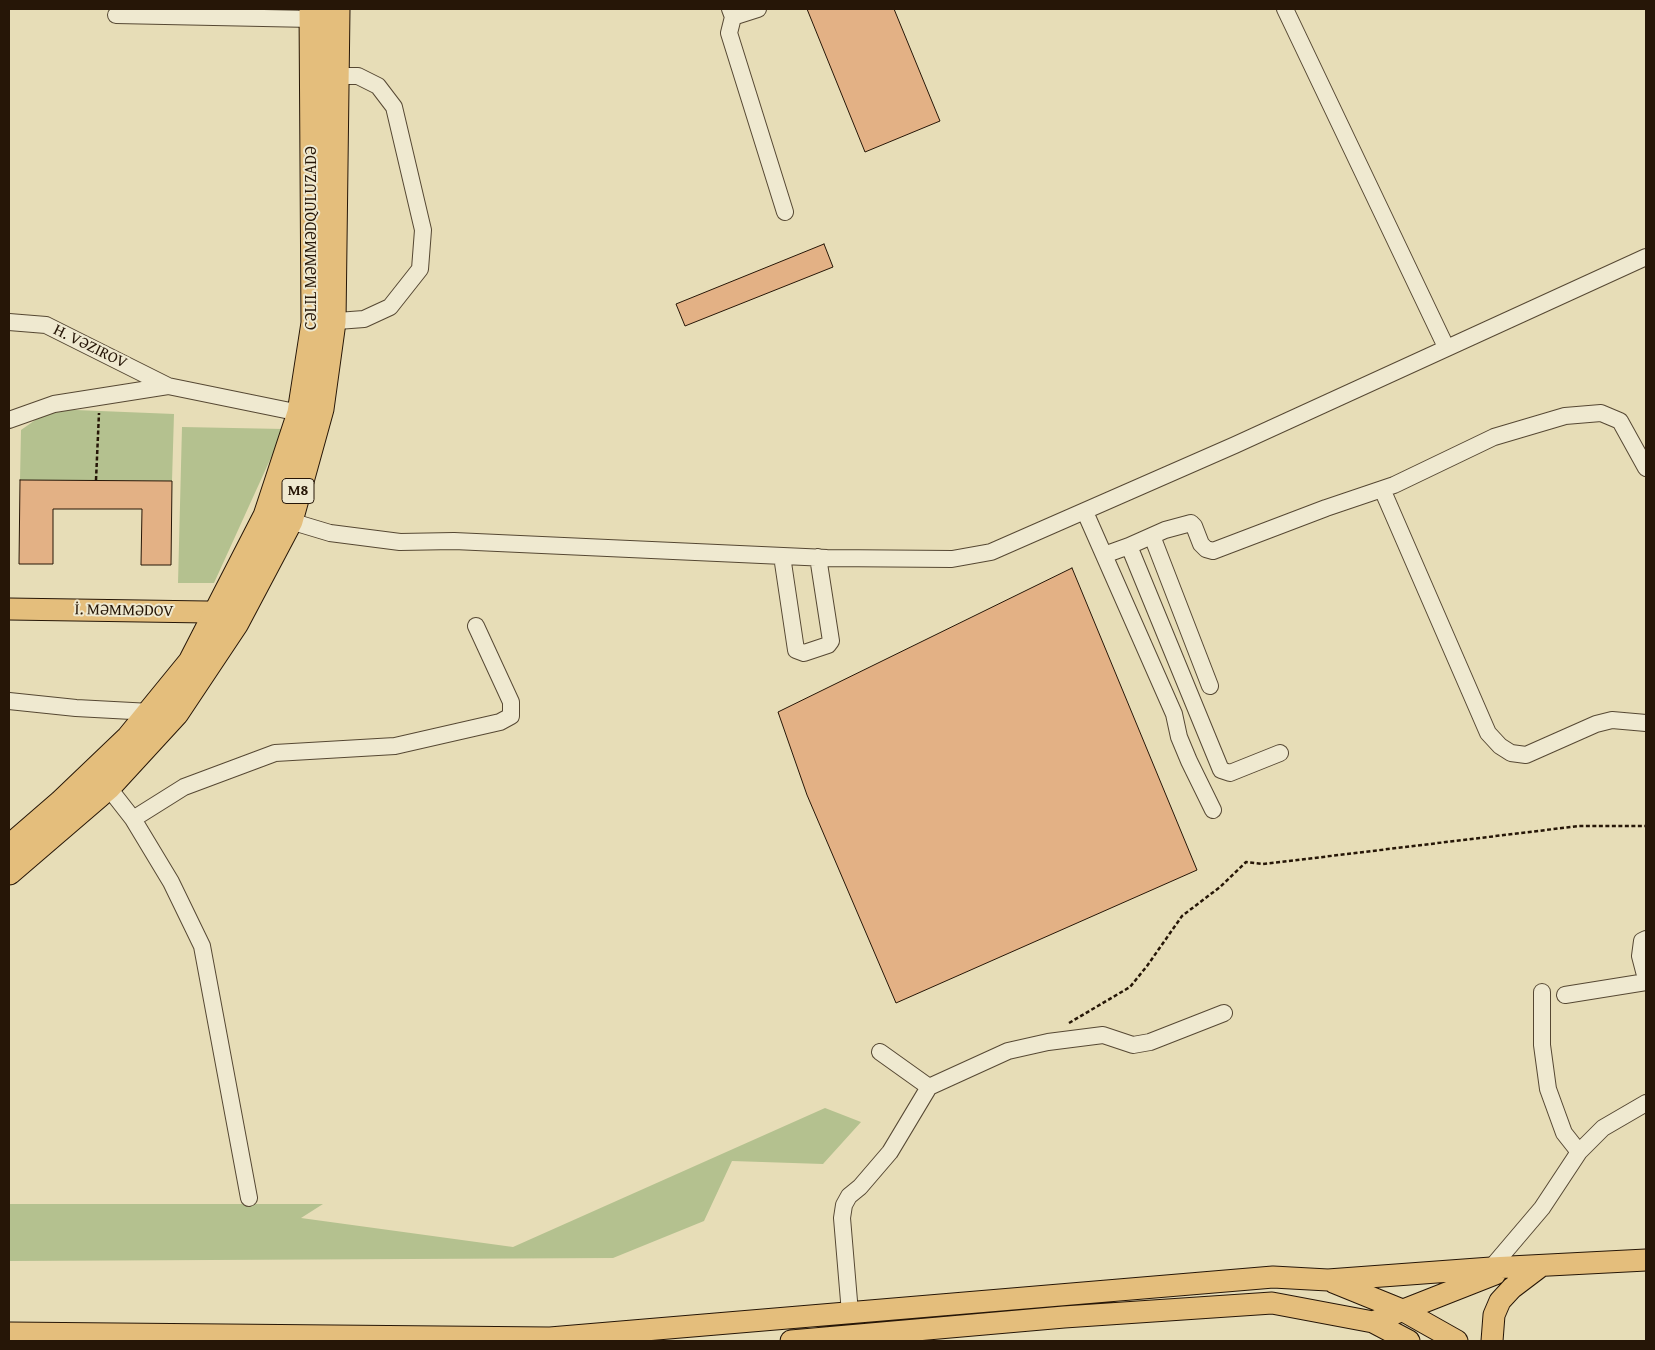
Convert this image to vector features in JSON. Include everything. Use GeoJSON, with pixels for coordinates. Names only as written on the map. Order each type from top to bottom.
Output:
{"type":"FeatureCollection","features":[{"type":"Feature","properties":{"kind":"highway","name":"M8"},"geometry":{"type":"LineString","coordinates":[[9,872],[108,787],[176,713],[227,618],[290,521],[321,408],[323,322],[337,76],[337,9]]}},
{"type":"Feature","properties":{"kind":"highway","name":"CƏLIL MƏMMƏDQULUZADƏ"},"geometry":{"type":"LineString","coordinates":[[9,848],[129,738],[227,618],[266,516],[300,413],[323,322],[312,76],[312,14]]}},
{"type":"Feature","properties":{"kind":"main road","name":"İ. MƏMMƏDOV"},"geometry":{"type":"LineString","coordinates":[[9,609],[227,618]]}},
{"type":"Feature","properties":{"kind":"main road"},"geometry":{"type":"LineString","coordinates":[[9,1333],[550,1338],[1273,1277],[1328,1280],[1646,1260]]}},
{"type":"Feature","properties":{"kind":"main road"},"geometry":{"type":"LineString","coordinates":[[1492,1341],[1494,1315],[1500,1301],[1512,1288],[1541,1266]]}},
{"type":"Feature","properties":{"kind":"main road"},"geometry":{"type":"LineString","coordinates":[[1373,1322],[1502,1268]]}},
{"type":"Feature","properties":{"kind":"main road"},"geometry":{"type":"LineString","coordinates":[[1328,1280],[1402,1310],[1457,1341]]}},
{"type":"Feature","properties":{"kind":"main road"},"geometry":{"type":"LineString","coordinates":[[791,1341],[1064,1317],[1272,1303],[1373,1322],[1409,1341]]}},
{"type":"Feature","properties":{"kind":"street"},"geometry":{"type":"LineString","coordinates":[[758,9],[731,13],[729,33],[785,212]]}},
{"type":"Feature","properties":{"kind":"street"},"geometry":{"type":"LineString","coordinates":[[1285,9],[1446,347]]}},
{"type":"Feature","properties":{"kind":"street"},"geometry":{"type":"LineString","coordinates":[[116,15],[312,14]]}},
{"type":"Feature","properties":{"kind":"street"},"geometry":{"type":"LineString","coordinates":[[312,76],[358,76],[378,86],[394,107],[423,230],[420,269],[390,307],[364,319],[323,322]]}},
{"type":"Feature","properties":{"kind":"street"},"geometry":{"type":"LineString","coordinates":[[290,521],[330,533],[380,540],[454,541],[818,557],[952,559],[991,552],[1085,512],[1646,257]]}},
{"type":"Feature","properties":{"kind":"street","name":"H. VƏZIROV"},"geometry":{"type":"LineString","coordinates":[[9,322],[46,325],[168,386]]}},
{"type":"Feature","properties":{"kind":"street"},"geometry":{"type":"LineString","coordinates":[[9,420],[54,404],[168,386],[300,413]]}},
{"type":"Feature","properties":{"kind":"street"},"geometry":{"type":"LineString","coordinates":[[1104,555],[1184,523],[1191,523],[1201,544],[1206,550],[1213,551],[1382,489],[1494,437],[1566,416],[1601,412],[1620,421],[1646,468]]}},
{"type":"Feature","properties":{"kind":"street"},"geometry":{"type":"LineString","coordinates":[[1382,489],[1488,733],[1500,746],[1511,753],[1526,755],[1596,724],[1612,720],[1646,723]]}},
{"type":"Feature","properties":{"kind":"street"},"geometry":{"type":"LineString","coordinates":[[1085,512],[1174,714],[1179,737],[1189,761],[1213,810]]}},
{"type":"Feature","properties":{"kind":"street"},"geometry":{"type":"LineString","coordinates":[[1152,536],[1210,686]]}},
{"type":"Feature","properties":{"kind":"street"},"geometry":{"type":"LineString","coordinates":[[1129,546],[1221,770],[1230,773],[1280,753]]}},
{"type":"Feature","properties":{"kind":"street"},"geometry":{"type":"LineString","coordinates":[[782,556],[796,650],[804,653],[828,645],[830,641],[818,557]]}},
{"type":"Feature","properties":{"kind":"street"},"geometry":{"type":"LineString","coordinates":[[133,819],[184,787],[276,753],[395,746],[500,722],[511,716],[511,702],[476,626]]}},
{"type":"Feature","properties":{"kind":"street"},"geometry":{"type":"LineString","coordinates":[[9,701],[76,708],[151,712]]}},
{"type":"Feature","properties":{"kind":"street"},"geometry":{"type":"LineString","coordinates":[[108,787],[133,819],[171,882],[202,946],[249,1198]]}},
{"type":"Feature","properties":{"kind":"street"},"geometry":{"type":"LineString","coordinates":[[1565,995],[1646,980],[1640,956],[1642,941],[1646,939]]}},
{"type":"Feature","properties":{"kind":"street"},"geometry":{"type":"LineString","coordinates":[[1542,992],[1542,1045],[1548,1089],[1564,1133],[1579,1152]]}},
{"type":"Feature","properties":{"kind":"street"},"geometry":{"type":"LineString","coordinates":[[850,1313],[842,1218],[844,1205],[849,1196],[860,1187],[890,1152],[929,1087],[1008,1051],[1048,1042],[1102,1035],[1133,1045],[1150,1042],[1224,1012]]}},
{"type":"Feature","properties":{"kind":"street"},"geometry":{"type":"LineString","coordinates":[[880,1052],[929,1087]]}},
{"type":"Feature","properties":{"kind":"street"},"geometry":{"type":"LineString","coordinates":[[1502,1268],[1579,1152],[1603,1128],[1646,1102]]}},
{"type":"Feature","properties":{"kind":"path"},"geometry":{"type":"LineString","coordinates":[[96,480],[99,411]]}},
{"type":"Feature","properties":{"kind":"path"},"geometry":{"type":"LineString","coordinates":[[1084,1013],[1130,987],[1182,916],[1220,887],[1246,862],[1262,864],[1281,862],[1579,826],[1646,826]]}},
{"type":"Feature","properties":{"kind":"green space"},"geometry":{"type":"Polygon","coordinates":[[[51,409],[174,414],[172,481],[20,480],[21,430],[51,409]]]}},
{"type":"Feature","properties":{"kind":"green space"},"geometry":{"type":"Polygon","coordinates":[[[182,427],[284,429],[214,583],[178,583],[182,427]]]}},
{"type":"Feature","properties":{"kind":"green space"},"geometry":{"type":"Polygon","coordinates":[[[825,1108],[861,1122],[823,1164],[732,1161],[704,1221],[613,1258],[9,1261],[9,1204],[323,1204],[301,1218],[513,1247],[825,1108]]]}},
{"type":"Feature","properties":{"kind":"building"},"geometry":{"type":"Polygon","coordinates":[[[807,9],[894,9],[940,121],[865,152],[807,9]]]}},
{"type":"Feature","properties":{"kind":"building"},"geometry":{"type":"Polygon","coordinates":[[[824,244],[833,267],[685,326],[676,304],[824,244]]]}},
{"type":"Feature","properties":{"kind":"building"},"geometry":{"type":"Polygon","coordinates":[[[20,480],[172,481],[171,565],[141,565],[142,509],[53,509],[53,564],[19,564],[20,480]]]}},
{"type":"Feature","properties":{"kind":"building"},"geometry":{"type":"Polygon","coordinates":[[[1072,568],[1197,870],[896,1003],[807,795],[778,712],[1072,568]]]}}]}
